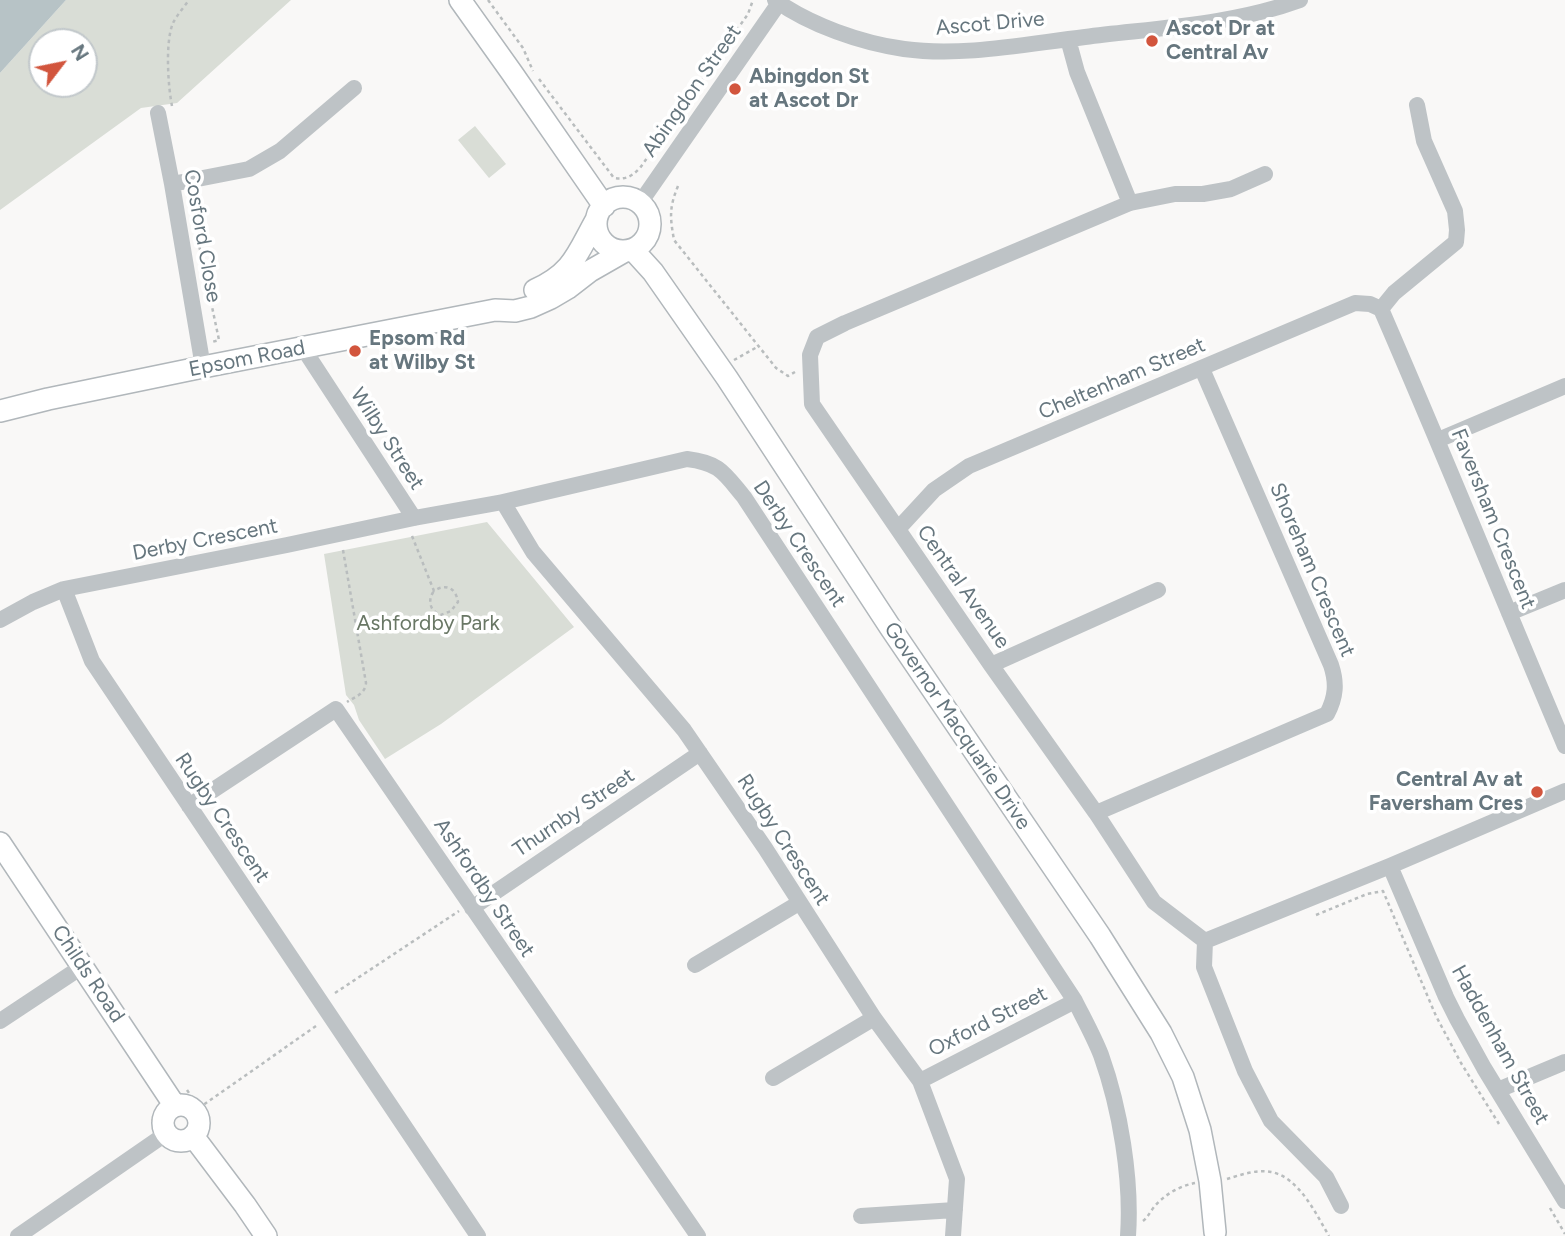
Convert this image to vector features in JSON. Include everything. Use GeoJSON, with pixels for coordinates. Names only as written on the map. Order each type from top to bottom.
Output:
{"type":"FeatureCollection","features":[{"type":"Feature","properties":{"kind":"main road"},"geometry":{"type":"LineString","coordinates":[[460,0],[520,83],[600,213]]}},
{"type":"Feature","properties":{"kind":"main road"},"geometry":{"type":"LineString","coordinates":[[625,198],[639,203],[645,209],[650,224],[646,240],[629,251],[610,248],[599,237],[596,229],[600,213],[610,201],[625,198]]}},
{"type":"Feature","properties":{"kind":"main road","name":"Epsom Road"},"geometry":{"type":"LineString","coordinates":[[495,310],[511,299],[544,286],[562,274],[577,257],[600,213]]}},
{"type":"Feature","properties":{"kind":"main road","name":"Epsom Road"},"geometry":{"type":"LineString","coordinates":[[0,411],[203,367],[495,310],[515,311],[541,303],[568,288],[590,271],[629,251]]}},
{"type":"Feature","properties":{"kind":"main road","name":"Governor Macquarie Drive"},"geometry":{"type":"LineString","coordinates":[[629,251],[653,272],[727,378],[898,639],[1100,936],[1161,1032],[1183,1077],[1200,1130],[1210,1181],[1214,1235]]}},
{"type":"Feature","properties":{"kind":"main road","name":"Childs Road"},"geometry":{"type":"LineString","coordinates":[[0,843],[174,1102]]}},
{"type":"Feature","properties":{"kind":"main road"},"geometry":{"type":"LineString","coordinates":[[174,1102],[188,1106],[196,1112],[198,1118],[197,1131],[193,1136],[181,1140],[175,1139],[160,1127],[164,1126],[164,1118],[174,1102]]}},
{"type":"Feature","properties":{"kind":"main road"},"geometry":{"type":"LineString","coordinates":[[193,1136],[266,1236]]}},
{"type":"Feature","properties":{"kind":"street","name":"Ascot Drive"},"geometry":{"type":"LineString","coordinates":[[777,2],[855,38],[900,48],[948,51],[1193,24],[1245,16],[1300,0]]}},
{"type":"Feature","properties":{"kind":"street","name":"Abingdon Street"},"geometry":{"type":"LineString","coordinates":[[639,203],[777,2]]}},
{"type":"Feature","properties":{"kind":"street"},"geometry":{"type":"LineString","coordinates":[[1068,39],[1077,72],[1130,203]]}},
{"type":"Feature","properties":{"kind":"street"},"geometry":{"type":"LineString","coordinates":[[172,184],[249,169],[280,151],[354,88]]}},
{"type":"Feature","properties":{"kind":"street"},"geometry":{"type":"LineString","coordinates":[[1381,309],[1394,293],[1456,242],[1455,211],[1424,141],[1417,105]]}},
{"type":"Feature","properties":{"kind":"street","name":"Cosford Close"},"geometry":{"type":"LineString","coordinates":[[158,113],[203,367]]}},
{"type":"Feature","properties":{"kind":"street","name":"Central Avenue"},"geometry":{"type":"LineString","coordinates":[[1205,941],[1154,901],[1096,813],[812,404],[810,355],[817,337],[845,323],[1130,203],[1175,194],[1203,194],[1231,189],[1265,174]]}},
{"type":"Feature","properties":{"kind":"street","name":"Cheltenham Street"},"geometry":{"type":"LineString","coordinates":[[898,529],[934,490],[968,466],[1355,303],[1370,304],[1381,309]]}},
{"type":"Feature","properties":{"kind":"street","name":"Faversham Crescent"},"geometry":{"type":"LineString","coordinates":[[1381,309],[1565,746]]}},
{"type":"Feature","properties":{"kind":"street","name":"Wilby Street"},"geometry":{"type":"LineString","coordinates":[[303,348],[414,517]]}},
{"type":"Feature","properties":{"kind":"street","name":"Shoreham Crescent"},"geometry":{"type":"LineString","coordinates":[[1096,813],[1327,714],[1332,705],[1337,681],[1331,665],[1202,369]]}},
{"type":"Feature","properties":{"kind":"street"},"geometry":{"type":"LineString","coordinates":[[1438,440],[1565,386]]}},
{"type":"Feature","properties":{"kind":"street","name":"Derby Crescent"},"geometry":{"type":"LineString","coordinates":[[0,620],[64,589],[414,517],[503,502],[687,459],[716,466],[744,497],[1075,1001],[1100,1052],[1116,1109],[1129,1191],[1128,1236]]}},
{"type":"Feature","properties":{"kind":"street","name":"Rugby Crescent"},"geometry":{"type":"LineString","coordinates":[[503,502],[533,552],[684,730],[765,848],[874,1018],[920,1081],[957,1178],[953,1236]]}},
{"type":"Feature","properties":{"kind":"street","name":"Rugby Crescent"},"geometry":{"type":"LineString","coordinates":[[64,589],[92,661],[478,1236]]}},
{"type":"Feature","properties":{"kind":"street"},"geometry":{"type":"LineString","coordinates":[[991,665],[1158,590]]}},
{"type":"Feature","properties":{"kind":"street"},"geometry":{"type":"LineString","coordinates":[[1509,613],[1565,590]]}},
{"type":"Feature","properties":{"kind":"street"},"geometry":{"type":"LineString","coordinates":[[189,806],[336,709]]}},
{"type":"Feature","properties":{"kind":"street","name":"Ashfordby Street"},"geometry":{"type":"LineString","coordinates":[[336,709],[698,1236]]}},
{"type":"Feature","properties":{"kind":"street","name":"Thurnby Street"},"geometry":{"type":"LineString","coordinates":[[472,908],[700,753]]}},
{"type":"Feature","properties":{"kind":"street"},"geometry":{"type":"LineString","coordinates":[[1341,1206],[1326,1177],[1271,1121],[1245,1071],[1204,967],[1205,941],[1565,791]]}},
{"type":"Feature","properties":{"kind":"street","name":"Haddenham Street"},"geometry":{"type":"LineString","coordinates":[[1390,866],[1446,997],[1472,1047],[1565,1201]]}},
{"type":"Feature","properties":{"kind":"street"},"geometry":{"type":"LineString","coordinates":[[695,965],[799,903]]}},
{"type":"Feature","properties":{"kind":"street"},"geometry":{"type":"LineString","coordinates":[[0,1021],[83,966]]}},
{"type":"Feature","properties":{"kind":"street","name":"Oxford Street"},"geometry":{"type":"LineString","coordinates":[[920,1081],[1075,1001]]}},
{"type":"Feature","properties":{"kind":"street"},"geometry":{"type":"LineString","coordinates":[[773,1078],[874,1018]]}},
{"type":"Feature","properties":{"kind":"street"},"geometry":{"type":"LineString","coordinates":[[1498,1090],[1565,1062]]}},
{"type":"Feature","properties":{"kind":"street"},"geometry":{"type":"LineString","coordinates":[[27,1234],[160,1127]]}},
{"type":"Feature","properties":{"kind":"street"},"geometry":{"type":"LineString","coordinates":[[861,1216],[955,1210]]}},
{"type":"Feature","properties":{"kind":"path"},"geometry":{"type":"LineString","coordinates":[[171,101],[168,60],[170,34],[173,24],[189,0]]}},
{"type":"Feature","properties":{"kind":"path"},"geometry":{"type":"LineString","coordinates":[[488,0],[523,48],[533,72],[614,178],[621,179],[633,175],[640,168],[748,14],[753,0]]}},
{"type":"Feature","properties":{"kind":"path"},"geometry":{"type":"LineString","coordinates":[[678,187],[671,203],[670,218],[674,240],[776,368],[788,376],[802,369]]}},
{"type":"Feature","properties":{"kind":"path"},"geometry":{"type":"LineString","coordinates":[[195,224],[219,340]]}},
{"type":"Feature","properties":{"kind":"path"},"geometry":{"type":"LineString","coordinates":[[733,361],[758,346]]}},
{"type":"Feature","properties":{"kind":"path"},"geometry":{"type":"LineString","coordinates":[[412,536],[434,591]]}},
{"type":"Feature","properties":{"kind":"path"},"geometry":{"type":"LineString","coordinates":[[336,709],[361,693],[366,683],[343,550]]}},
{"type":"Feature","properties":{"kind":"path"},"geometry":{"type":"LineString","coordinates":[[446,586],[453,590],[457,595],[457,602],[451,611],[441,615],[432,609],[430,601],[434,591],[446,586]]}},
{"type":"Feature","properties":{"kind":"path"},"geometry":{"type":"LineString","coordinates":[[1316,915],[1367,894],[1383,891],[1436,1016],[1461,1063],[1501,1126]]}},
{"type":"Feature","properties":{"kind":"path"},"geometry":{"type":"LineString","coordinates":[[335,993],[459,911],[472,908]]}},
{"type":"Feature","properties":{"kind":"path"},"geometry":{"type":"LineString","coordinates":[[160,1127],[174,1102],[199,1108],[316,1026]]}},
{"type":"Feature","properties":{"kind":"path"},"geometry":{"type":"LineString","coordinates":[[1224,1180],[1248,1173],[1269,1171],[1284,1176],[1315,1209],[1329,1236]]}},
{"type":"Feature","properties":{"kind":"path"},"geometry":{"type":"LineString","coordinates":[[1141,1223],[1171,1192],[1198,1182]]}},
{"type":"Feature","properties":{"kind":"path"},"geometry":{"type":"LineString","coordinates":[[1548,1204],[1565,1234]]}},
{"type":"Feature","properties":{"kind":"green space"},"geometry":{"type":"Polygon","coordinates":[[[66,0],[291,0],[177,103],[141,108],[0,210],[0,73],[28,42],[28,98],[98,98],[98,28],[41,28],[66,0]]]}},
{"type":"Feature","properties":{"kind":"green space"},"geometry":{"type":"Polygon","coordinates":[[[475,126],[506,164],[489,178],[458,140],[475,126]]]}},
{"type":"Feature","properties":{"kind":"green space","name":"Ashfordby Park"},"geometry":{"type":"Polygon","coordinates":[[[487,522],[574,627],[441,724],[385,759],[346,695],[324,554],[487,522]]]}},
{"type":"Feature","properties":{"kind":"shaded area"},"geometry":{"type":"Polygon","coordinates":[[[0,0],[66,0],[41,28],[28,28],[28,42],[0,73],[0,0]]]}},
{"type":"Feature","properties":{"kind":"place","name":"Ascot Dr at Central Av"},"geometry":{"type":"Point","coordinates":[1152,41]}},
{"type":"Feature","properties":{"kind":"place","name":"Abingdon St at Ascot Dr"},"geometry":{"type":"Point","coordinates":[735,89]}},
{"type":"Feature","properties":{"kind":"place","name":"Epsom Rd at Wilby St"},"geometry":{"type":"Point","coordinates":[355,351]}},
{"type":"Feature","properties":{"kind":"place","name":"Central Av at Faversham Cres"},"geometry":{"type":"Point","coordinates":[1537,792]}}]}
